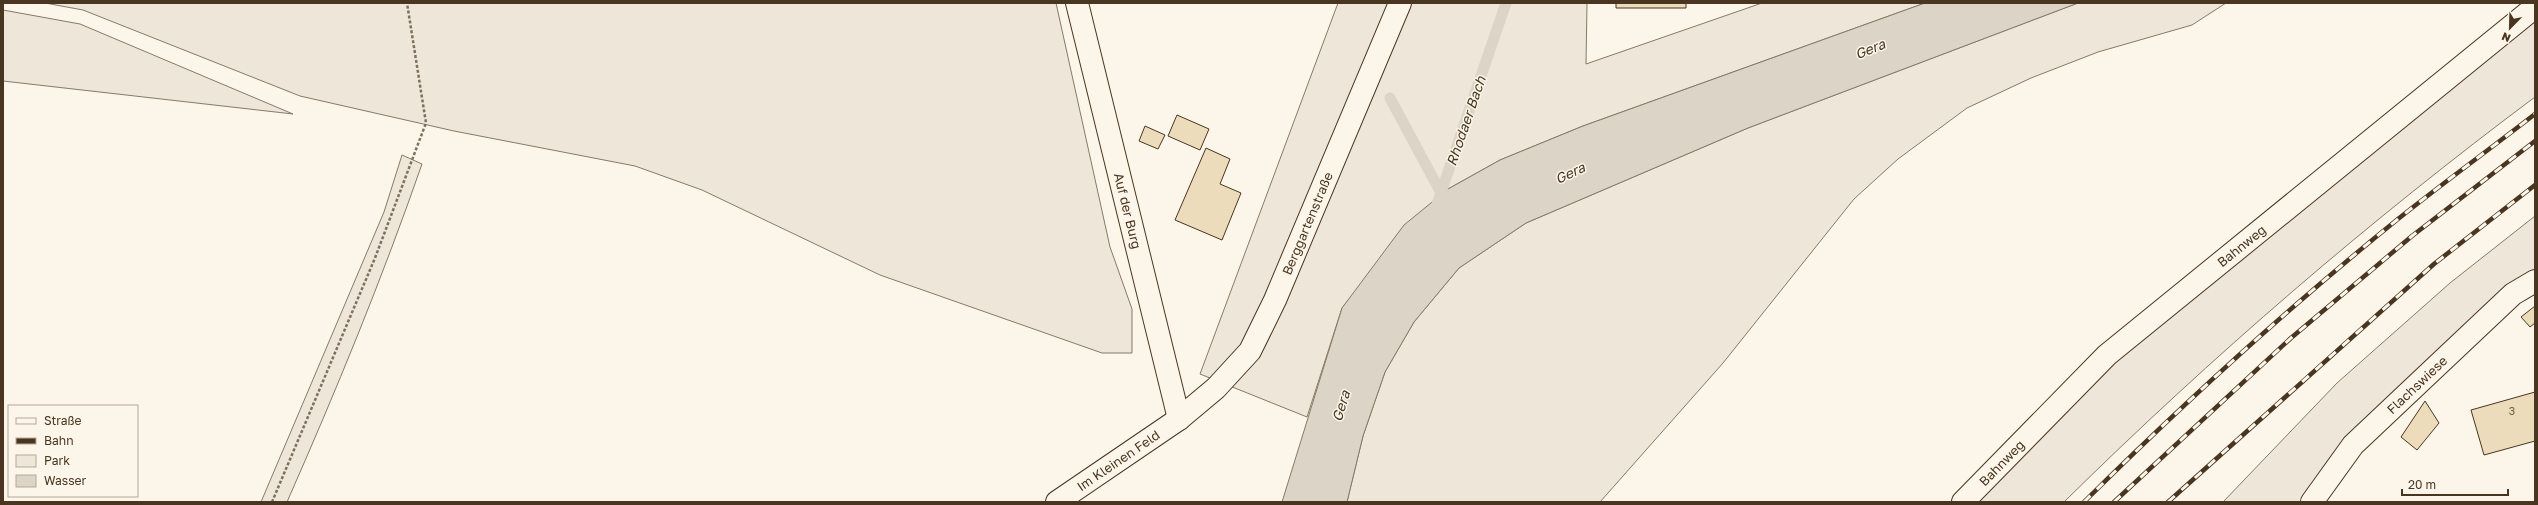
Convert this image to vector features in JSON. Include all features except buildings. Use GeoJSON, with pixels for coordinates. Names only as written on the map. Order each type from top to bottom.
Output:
{"type":"FeatureCollection","features":[{"type":"Feature","properties":{"kind":"street","name":"Auf der Burg"},"geometry":{"type":"LineString","coordinates":[[1077,3],[1175,396],[1179,419]]}},
{"type":"Feature","properties":{"kind":"street","name":"Berggartenstraße"},"geometry":{"type":"LineString","coordinates":[[1179,419],[1216,388],[1250,351],[1275,300],[1400,3]]}},
{"type":"Feature","properties":{"kind":"street","name":"Bahnweg"},"geometry":{"type":"LineString","coordinates":[[1963,502],[2107,355],[2535,7]]}},
{"type":"Feature","properties":{"kind":"street","name":"Flachswiese"},"geometry":{"type":"LineString","coordinates":[[2312,502],[2353,444],[2512,294],[2535,281]]}},
{"type":"Feature","properties":{"kind":"street","name":"Im Kleinen Feld"},"geometry":{"type":"LineString","coordinates":[[1057,502],[1179,419]]}},
{"type":"Feature","properties":{"kind":"path"},"geometry":{"type":"LineString","coordinates":[[272,502],[375,258],[426,124],[407,3]]}},
{"type":"Feature","properties":{"kind":"green space"},"geometry":{"type":"Polygon","coordinates":[[[45,3],[1056,3],[1110,247],[1132,309],[1132,353],[1102,353],[880,275],[702,190],[635,166],[454,131],[300,96],[83,10],[45,3]]]}},
{"type":"Feature","properties":{"kind":"green space"},"geometry":{"type":"Polygon","coordinates":[[[1338,3],[1587,3],[1586,64],[1762,3],[1925,3],[1583,126],[1500,160],[1448,189],[1366,278],[1342,308],[1307,417],[1200,374],[1338,3]]]}},
{"type":"Feature","properties":{"kind":"green space"},"geometry":{"type":"Polygon","coordinates":[[[2078,3],[2226,3],[2192,25],[2098,52],[2031,78],[1967,108],[1898,159],[1854,199],[1723,363],[1600,502],[1347,502],[1363,436],[1385,372],[1414,322],[1459,268],[1526,223],[1748,128],[2078,3]]]}},
{"type":"Feature","properties":{"kind":"green space"},"geometry":{"type":"Polygon","coordinates":[[[3,10],[80,24],[293,114],[3,81],[3,10]]]}},
{"type":"Feature","properties":{"kind":"green space"},"geometry":{"type":"Polygon","coordinates":[[[2535,16],[2535,97],[2412,192],[2293,291],[2234,342],[2064,502],[1974,502],[2112,361],[2535,16]]]}},
{"type":"Feature","properties":{"kind":"green space"},"geometry":{"type":"Polygon","coordinates":[[[402,155],[422,164],[391,250],[358,334],[287,502],[261,502],[384,212],[402,155]]]}},
{"type":"Feature","properties":{"kind":"green space"},"geometry":{"type":"Polygon","coordinates":[[[2535,216],[2535,271],[2302,502],[2223,502],[2337,383],[2450,283],[2535,216]]]}},
{"type":"Feature","properties":{"kind":"water","name":"Gera"},"geometry":{"type":"Polygon","coordinates":[[[1925,3],[2078,3],[1748,128],[1526,223],[1459,268],[1414,322],[1385,372],[1363,436],[1347,502],[1282,502],[1342,308],[1404,225],[1448,189],[1500,160],[1583,126],[1925,3]]]}},
{"type":"Feature","properties":{"kind":"waterway","name":"Rhodaer Bach"},"geometry":{"type":"LineString","coordinates":[[1435,210],[1506,3]]}},
{"type":"Feature","properties":{"kind":"waterway"},"geometry":{"type":"LineString","coordinates":[[1390,98],[1441,193]]}},
{"type":"Feature","properties":{"kind":"railway"},"geometry":{"type":"LineString","coordinates":[[2084,502],[2160,428],[2317,286],[2432,192],[2535,114]]}},
{"type":"Feature","properties":{"kind":"railway"},"geometry":{"type":"LineString","coordinates":[[2114,502],[2291,338],[2412,236],[2535,141]]}},
{"type":"Feature","properties":{"kind":"railway"},"geometry":{"type":"LineString","coordinates":[[2168,502],[2434,264],[2535,185]]}}]}
